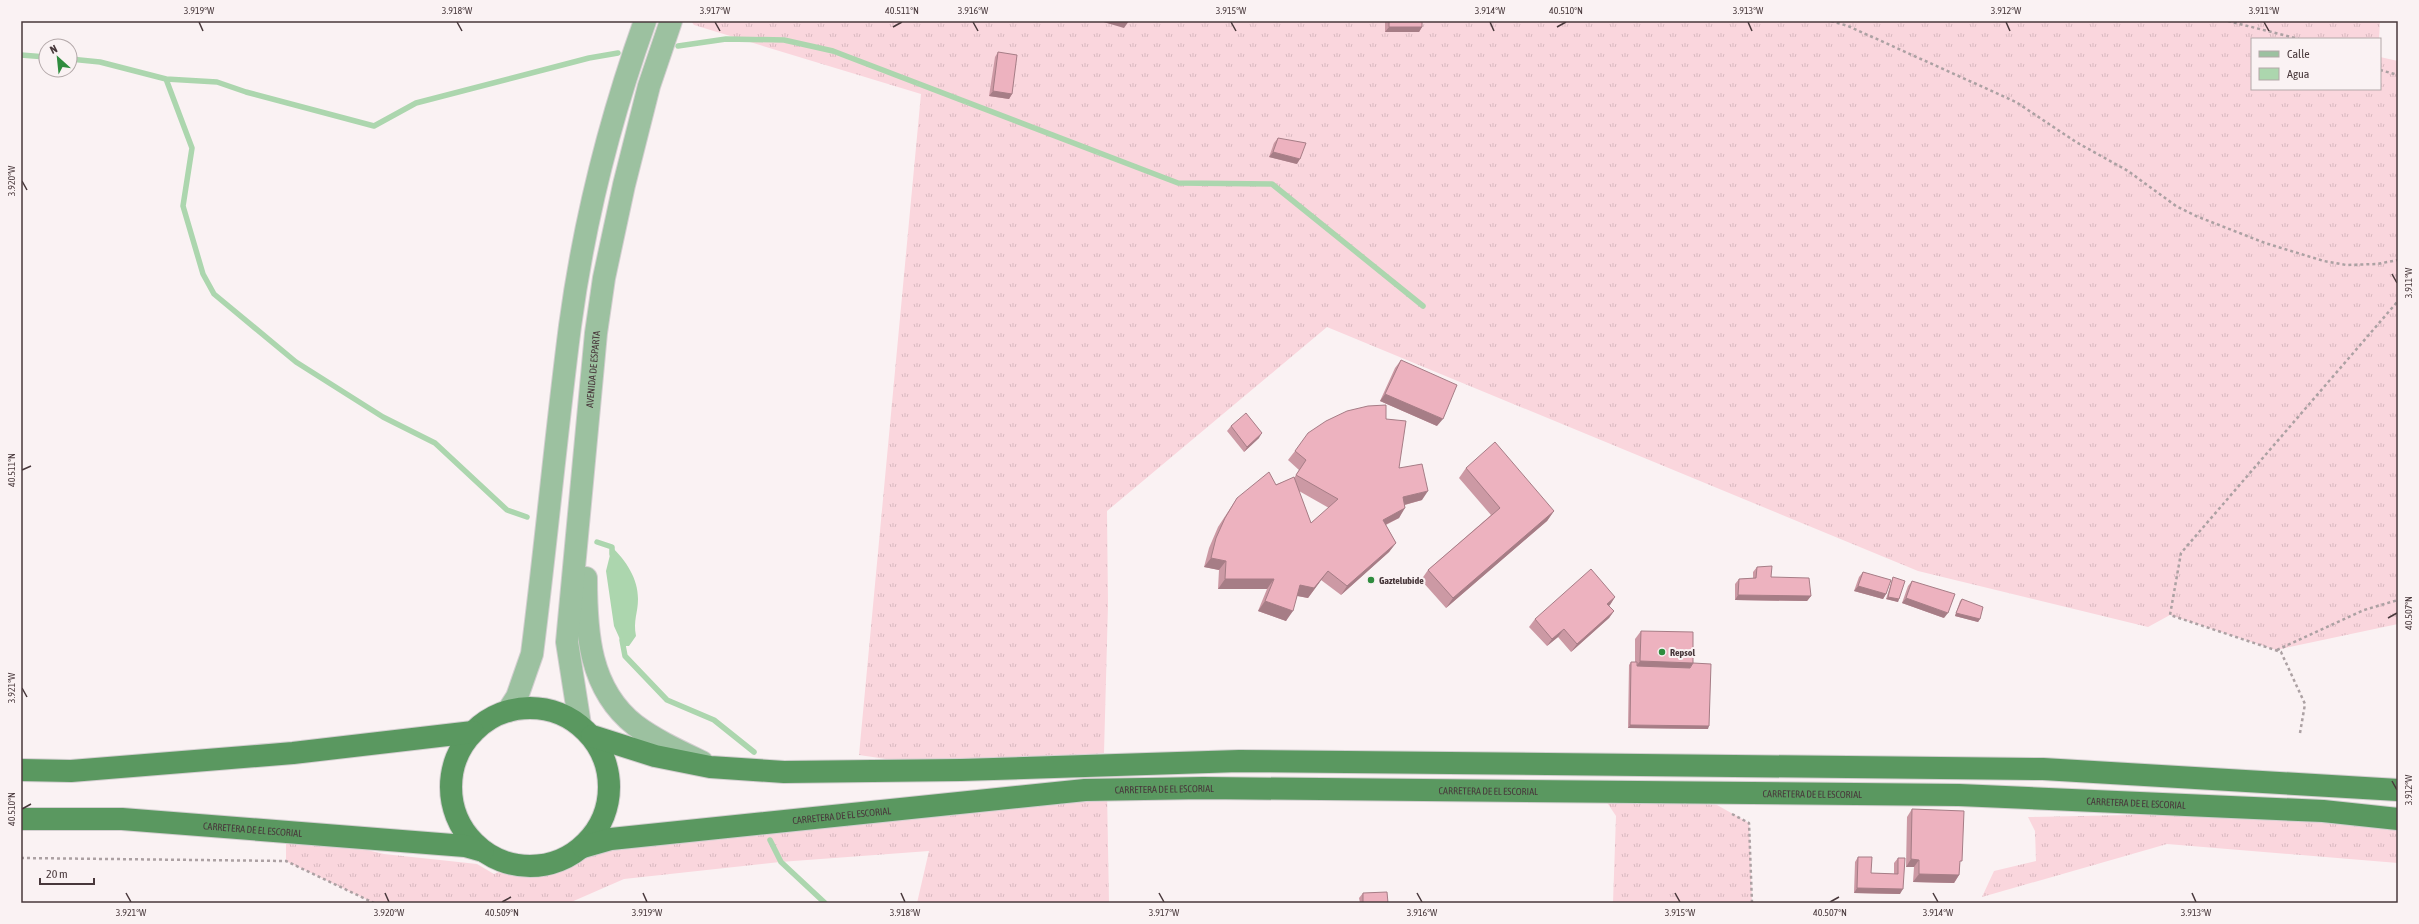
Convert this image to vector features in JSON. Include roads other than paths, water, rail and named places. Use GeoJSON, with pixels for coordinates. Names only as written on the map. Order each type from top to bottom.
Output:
{"type":"FeatureCollection","features":[{"type":"Feature","properties":{"kind":"highway"},"geometry":{"type":"LineString","coordinates":[[586,730],[604,757],[608,775],[608,806],[598,828],[582,847],[569,856],[537,866],[514,865],[483,851],[462,829],[454,810],[451,789],[454,768],[461,749],[474,732],[489,720],[508,711],[533,708],[557,712],[586,730],[654,756],[710,766],[784,772],[961,770],[1247,761],[2043,769],[2398,790]]}},
{"type":"Feature","properties":{"kind":"highway"},"geometry":{"type":"LineString","coordinates":[[21,770],[71,771],[293,754],[474,732]]}},
{"type":"Feature","properties":{"kind":"highway","name":"CARRETERA DE EL ESCORIAL"},"geometry":{"type":"LineString","coordinates":[[582,847],[611,839],[1085,790],[1218,788],[1959,795],[2323,811],[2398,818]]}},
{"type":"Feature","properties":{"kind":"highway","name":"CARRETERA DE EL ESCORIAL"},"geometry":{"type":"LineString","coordinates":[[21,818],[154,822],[465,846],[483,851]]}},
{"type":"Feature","properties":{"kind":"main road"},"geometry":{"type":"LineString","coordinates":[[508,711],[517,697],[532,654],[570,324],[593,205],[622,87],[645,21]]}},
{"type":"Feature","properties":{"kind":"main road","name":"AVENIDA DE ESPARTA"},"geometry":{"type":"LineString","coordinates":[[586,730],[567,642],[596,333],[604,278],[624,185],[649,86],[671,21]]}},
{"type":"Feature","properties":{"kind":"main road"},"geometry":{"type":"LineString","coordinates":[[586,445],[586,615],[594,666],[603,686],[616,705],[634,724],[657,740],[710,766]]}},
{"type":"Feature","properties":{"kind":"water"},"geometry":{"type":"Polygon","coordinates":[[[612,547],[630,570],[636,584],[638,604],[635,621],[636,636],[629,646],[623,646],[614,626],[606,571],[612,547]]]}},
{"type":"Feature","properties":{"kind":"waterway"},"geometry":{"type":"LineString","coordinates":[[678,46],[726,39],[784,40],[833,51],[1178,183],[1272,184],[1423,306]]}},
{"type":"Feature","properties":{"kind":"waterway"},"geometry":{"type":"LineString","coordinates":[[166,79],[217,82],[246,92],[374,126],[416,103],[589,58],[618,53]]}},
{"type":"Feature","properties":{"kind":"waterway"},"geometry":{"type":"LineString","coordinates":[[21,55],[38,56]]}},
{"type":"Feature","properties":{"kind":"waterway"},"geometry":{"type":"LineString","coordinates":[[78,60],[100,62],[166,79],[192,148],[183,206],[203,274],[214,294],[296,362],[383,417],[435,443],[507,510],[527,517]]}},
{"type":"Feature","properties":{"kind":"waterway"},"geometry":{"type":"LineString","coordinates":[[597,542],[612,547],[612,554]]}},
{"type":"Feature","properties":{"kind":"waterway"},"geometry":{"type":"LineString","coordinates":[[622,640],[625,656],[667,700],[714,720],[754,752]]}},
{"type":"Feature","properties":{"kind":"waterway"},"geometry":{"type":"LineString","coordinates":[[770,840],[781,862],[825,903]]}},
{"type":"Feature","properties":{"kind":"place","name":"Gaztelubide"},"geometry":{"type":"Point","coordinates":[1371,580]}},
{"type":"Feature","properties":{"kind":"place","name":"Repsol"},"geometry":{"type":"Point","coordinates":[1662,652]}}]}
